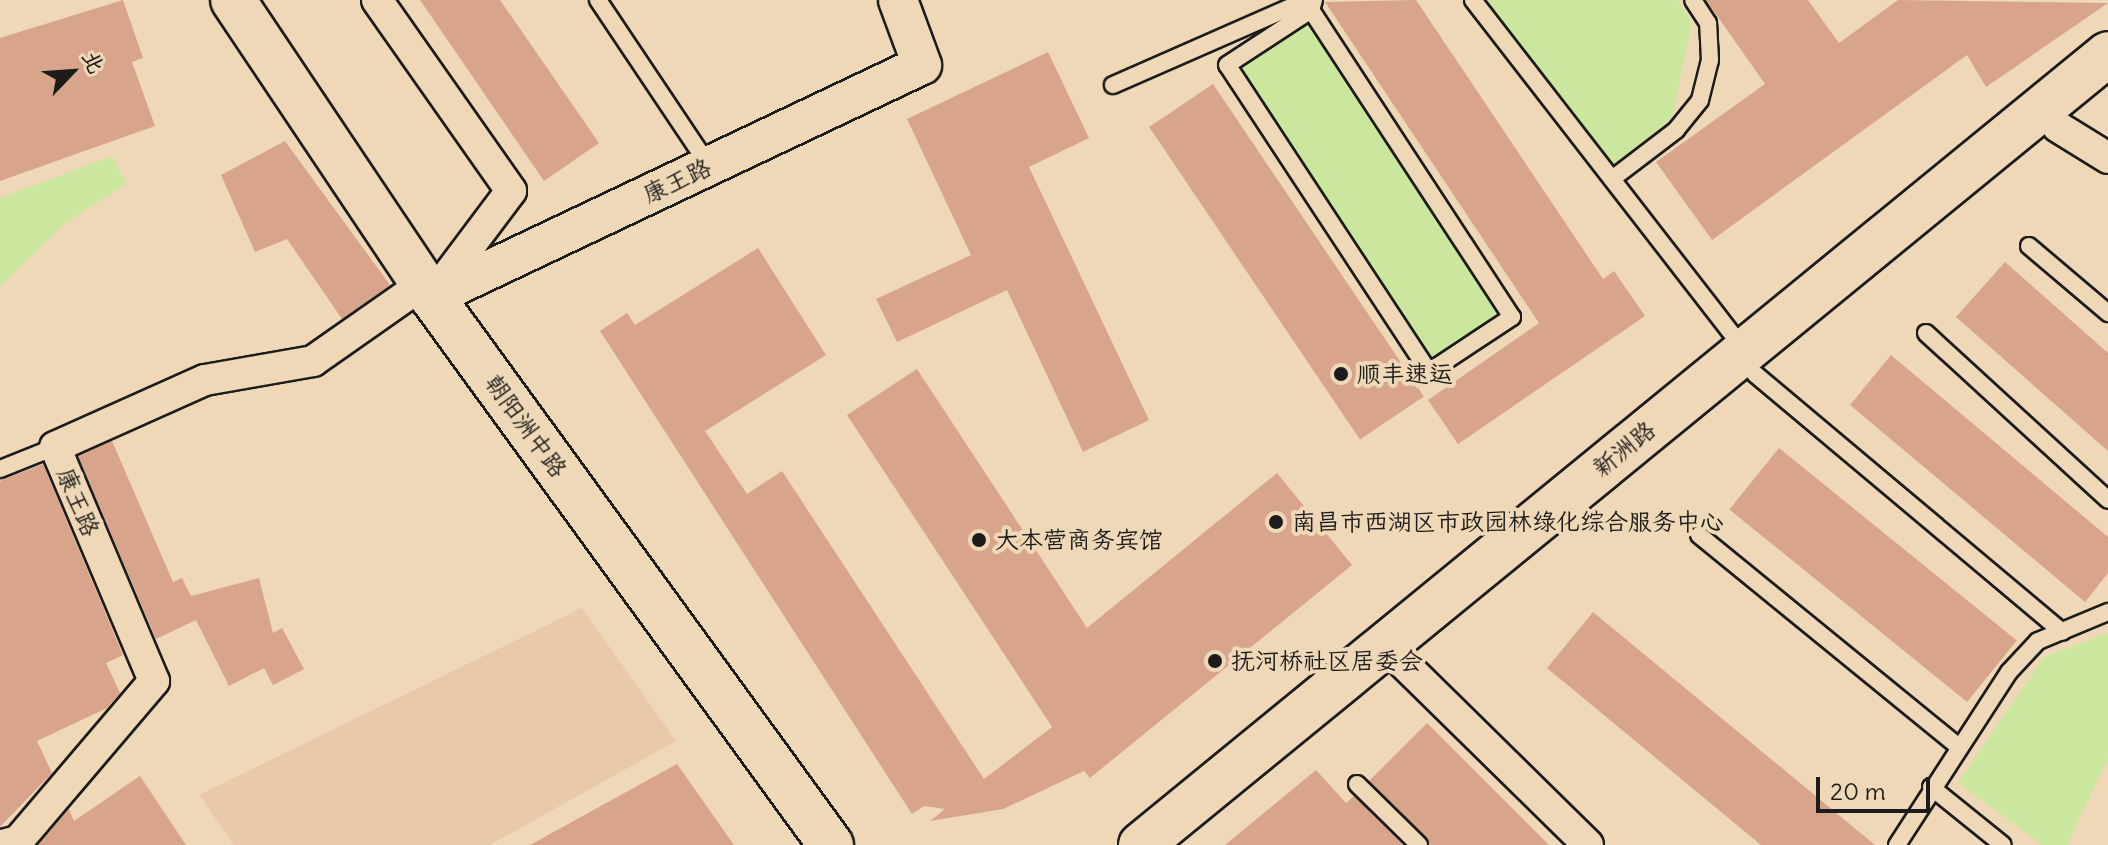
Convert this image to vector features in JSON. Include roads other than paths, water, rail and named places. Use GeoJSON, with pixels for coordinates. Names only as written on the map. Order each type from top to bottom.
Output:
{"type":"FeatureCollection","features":[{"type":"Feature","properties":{"kind":"main road","name":"朝阳洲中路"},"geometry":{"type":"LineString","coordinates":[[233,0],[427,290],[831,845]]}},
{"type":"Feature","properties":{"kind":"main road","name":"新洲路"},"geometry":{"type":"LineString","coordinates":[[1176,845],[1401,661],[2108,54]]}},
{"type":"Feature","properties":{"kind":"main road","name":"新洲路"},"geometry":{"type":"LineString","coordinates":[[1141,845],[1750,362],[2108,86]]}},
{"type":"Feature","properties":{"kind":"street"},"geometry":{"type":"LineString","coordinates":[[377,0],[511,191],[427,290]]}},
{"type":"Feature","properties":{"kind":"street","name":"康王路"},"geometry":{"type":"LineString","coordinates":[[2,845],[18,841],[154,681],[55,447],[205,380],[313,361],[427,290],[709,166],[922,65],[898,0]]}},
{"type":"Feature","properties":{"kind":"street"},"geometry":{"type":"LineString","coordinates":[[2058,127],[2108,158]]}},
{"type":"Feature","properties":{"kind":"street"},"geometry":{"type":"LineString","coordinates":[[1401,661],[1588,845]]}},
{"type":"Feature","properties":{"kind":"lane"},"geometry":{"type":"LineString","coordinates":[[598,0],[709,166]]}},
{"type":"Feature","properties":{"kind":"lane"},"geometry":{"type":"LineString","coordinates":[[1473,0],[1750,362],[2062,632]]}},
{"type":"Feature","properties":{"kind":"lane"},"geometry":{"type":"LineString","coordinates":[[1612,179],[1676,130],[1700,100],[1710,60],[1708,23],[1693,0]]}},
{"type":"Feature","properties":{"kind":"lane"},"geometry":{"type":"LineString","coordinates":[[1311,3],[1512,317],[1429,372],[1227,65],[1311,3]]}},
{"type":"Feature","properties":{"kind":"lane"},"geometry":{"type":"LineString","coordinates":[[1113,85],[1311,3]]}},
{"type":"Feature","properties":{"kind":"lane"},"geometry":{"type":"LineString","coordinates":[[2029,246],[2108,313]]}},
{"type":"Feature","properties":{"kind":"lane"},"geometry":{"type":"LineString","coordinates":[[1926,333],[2108,500]]}},
{"type":"Feature","properties":{"kind":"lane"},"geometry":{"type":"LineString","coordinates":[[0,469],[55,447]]}},
{"type":"Feature","properties":{"kind":"lane"},"geometry":{"type":"LineString","coordinates":[[1699,535],[1958,746]]}},
{"type":"Feature","properties":{"kind":"lane"},"geometry":{"type":"LineString","coordinates":[[1897,845],[1931,787],[2009,672],[2038,641],[2108,612]]}},
{"type":"Feature","properties":{"kind":"lane"},"geometry":{"type":"LineString","coordinates":[[1357,784],[1419,845]]}},
{"type":"Feature","properties":{"kind":"lane"},"geometry":{"type":"LineString","coordinates":[[1931,787],[2003,845]]}},
{"type":"Feature","properties":{"kind":"place","name":"顺丰速运"},"geometry":{"type":"Point","coordinates":[1341,374]}},
{"type":"Feature","properties":{"kind":"place","name":"南昌市西湖区市政园林绿化综合服务中心"},"geometry":{"type":"Point","coordinates":[1276,522]}},
{"type":"Feature","properties":{"kind":"place","name":"大本营商务宾馆"},"geometry":{"type":"Point","coordinates":[979,540]}},
{"type":"Feature","properties":{"kind":"place","name":"抚河桥社区居委会"},"geometry":{"type":"Point","coordinates":[1215,661]}}]}
